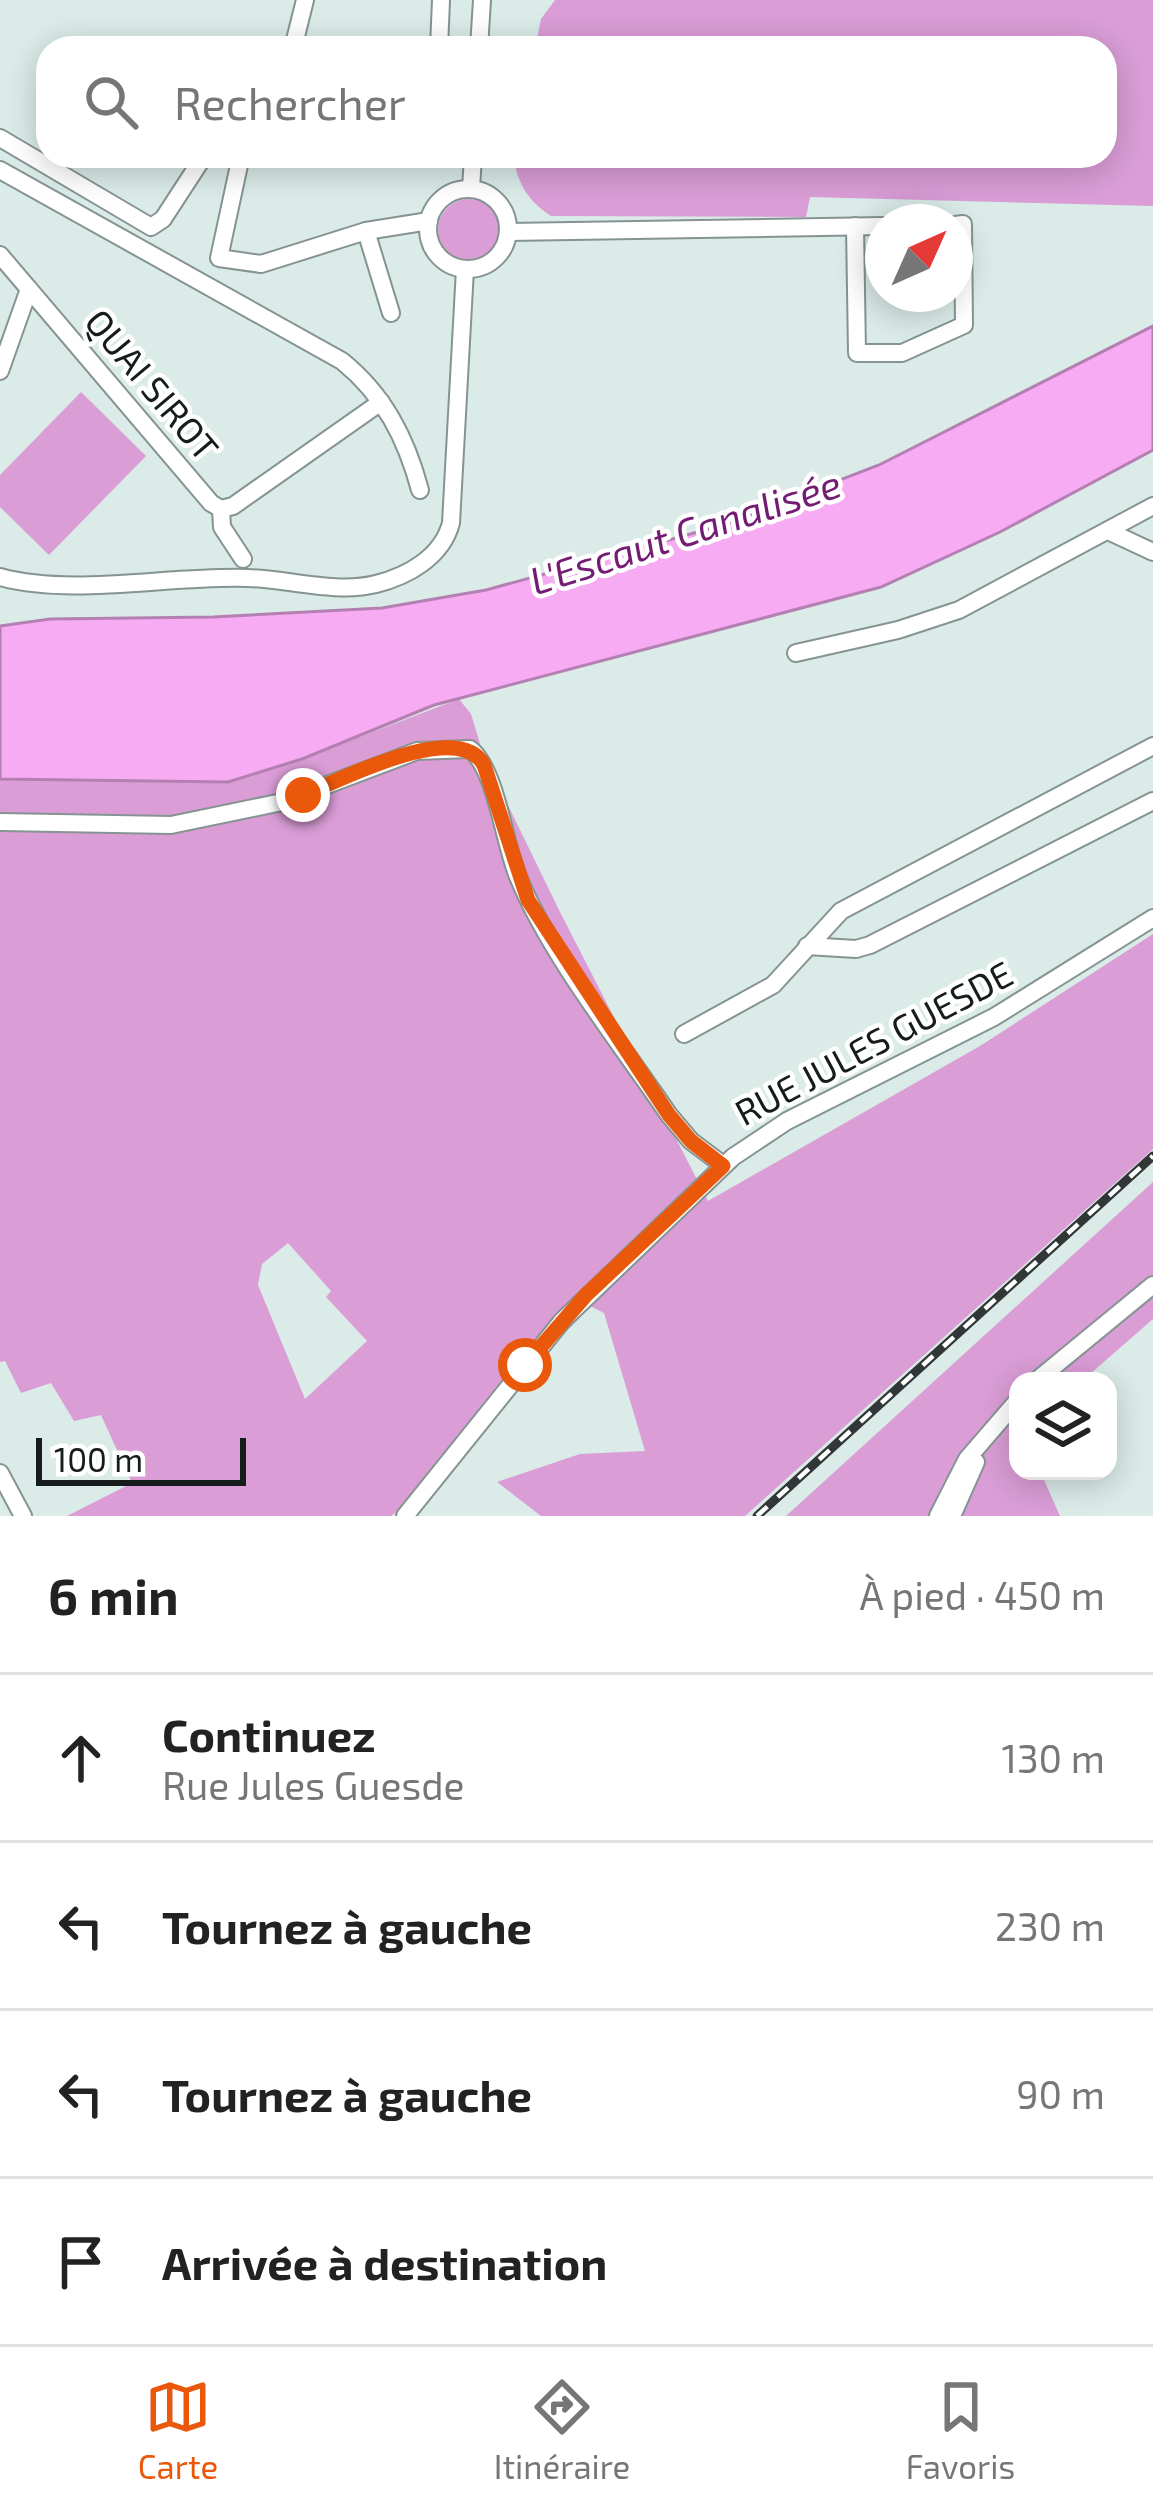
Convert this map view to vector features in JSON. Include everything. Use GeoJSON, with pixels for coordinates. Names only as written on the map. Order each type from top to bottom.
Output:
{"type":"FeatureCollection","features":[{"type":"Feature","properties":{"kind":"street"},"geometry":{"type":"LineString","coordinates":[[287,0],[297,21]]}},
{"type":"Feature","properties":{"kind":"street"},"geometry":{"type":"LineString","coordinates":[[295,36],[304,0]]}},
{"type":"Feature","properties":{"kind":"street"},"geometry":{"type":"LineString","coordinates":[[440,36],[441,0]]}},
{"type":"Feature","properties":{"kind":"street"},"geometry":{"type":"LineString","coordinates":[[480,36],[482,0]]}},
{"type":"Feature","properties":{"kind":"street"},"geometry":{"type":"LineString","coordinates":[[0,139],[36,161]]}},
{"type":"Feature","properties":{"kind":"street"},"geometry":{"type":"LineString","coordinates":[[48,168],[147,227],[163,219],[196,168]]}},
{"type":"Feature","properties":{"kind":"street"},"geometry":{"type":"LineString","coordinates":[[238,168],[219,258],[261,264],[366,231],[429,221]]}},
{"type":"Feature","properties":{"kind":"street"},"geometry":{"type":"LineString","coordinates":[[471,189],[472,168]]}},
{"type":"Feature","properties":{"kind":"street"},"geometry":{"type":"LineString","coordinates":[[0,170],[324,349],[352,369],[382,402],[406,445],[420,490]]}},
{"type":"Feature","properties":{"kind":"street"},"geometry":{"type":"LineString","coordinates":[[471,189],[488,194],[500,206],[508,232],[503,249],[492,261],[465,269],[436,253],[429,238],[429,221],[442,199],[471,189]]}},
{"type":"Feature","properties":{"kind":"street"},"geometry":{"type":"LineString","coordinates":[[855,226],[857,353],[902,353],[964,325],[964,312]]}},
{"type":"Feature","properties":{"kind":"street"},"geometry":{"type":"LineString","coordinates":[[508,232],[865,226]]}},
{"type":"Feature","properties":{"kind":"street"},"geometry":{"type":"LineString","coordinates":[[366,231],[391,313]]}},
{"type":"Feature","properties":{"kind":"street","name":"QUAI SIROT"},"geometry":{"type":"LineString","coordinates":[[0,255],[211,503],[221,509],[222,527],[243,559]]}},
{"type":"Feature","properties":{"kind":"street"},"geometry":{"type":"LineString","coordinates":[[0,577],[41,584],[252,578],[360,586],[411,570],[437,549],[451,523],[465,269]]}},
{"type":"Feature","properties":{"kind":"street"},"geometry":{"type":"LineString","coordinates":[[0,371],[28,290]]}},
{"type":"Feature","properties":{"kind":"street"},"geometry":{"type":"LineString","coordinates":[[221,509],[233,506],[382,402]]}},
{"type":"Feature","properties":{"kind":"street"},"geometry":{"type":"LineString","coordinates":[[796,652],[937,619],[994,594],[1153,506]]}},
{"type":"Feature","properties":{"kind":"street"},"geometry":{"type":"LineString","coordinates":[[1108,531],[1153,552]]}},
{"type":"Feature","properties":{"kind":"street"},"geometry":{"type":"LineString","coordinates":[[684,1034],[767,989],[841,910],[1153,746]]}},
{"type":"Feature","properties":{"kind":"street"},"geometry":{"type":"LineString","coordinates":[[0,822],[171,825],[282,802],[417,751],[470,749],[484,765],[515,871],[535,913],[669,1115],[691,1141],[723,1166]]}},
{"type":"Feature","properties":{"kind":"street"},"geometry":{"type":"LineString","coordinates":[[807,946],[856,949],[870,945],[1153,801]]}},
{"type":"Feature","properties":{"kind":"street","name":"RUE JULES GUESDE"},"geometry":{"type":"LineString","coordinates":[[405,1516],[562,1321],[723,1166],[787,1121],[994,1017],[1153,918]]}},
{"type":"Feature","properties":{"kind":"street"},"geometry":{"type":"LineString","coordinates":[[1047,1372],[1153,1285]]}},
{"type":"Feature","properties":{"kind":"street"},"geometry":{"type":"LineString","coordinates":[[938,1516],[961,1468],[1009,1410]]}},
{"type":"Feature","properties":{"kind":"street"},"geometry":{"type":"LineString","coordinates":[[952,1516],[993,1429]]}},
{"type":"Feature","properties":{"kind":"street"},"geometry":{"type":"LineString","coordinates":[[0,1473],[22,1516]]}},
{"type":"Feature","properties":{"kind":"shaded area"},"geometry":{"type":"Polygon","coordinates":[[[555,0],[1153,0],[1153,206],[810,197],[806,217],[551,216],[525,190],[516,168],[1117,168],[1117,36],[537,36],[541,19],[555,0]]]}},
{"type":"Feature","properties":{"kind":"shaded area"},"geometry":{"type":"Polygon","coordinates":[[[469,199],[491,208],[500,230],[491,252],[469,261],[447,252],[438,230],[447,208],[469,199]]]}},
{"type":"Feature","properties":{"kind":"shaded area"},"geometry":{"type":"Polygon","coordinates":[[[1153,326],[1153,450],[1000,532],[881,587],[434,705],[302,759],[228,782],[0,779],[0,626],[50,619],[382,608],[486,590],[723,525],[879,465],[1153,326]]]}},
{"type":"Feature","properties":{"kind":"shaded area"},"geometry":{"type":"Polygon","coordinates":[[[81,392],[146,456],[49,555],[0,507],[0,475],[81,392]]]}},
{"type":"Feature","properties":{"kind":"shaded area"},"geometry":{"type":"Polygon","coordinates":[[[459,699],[471,714],[483,754],[559,910],[708,1201],[980,1046],[1153,934],[1153,1149],[745,1516],[541,1516],[497,1482],[580,1454],[645,1451],[604,1313],[590,1306],[417,1516],[400,1509],[391,1516],[67,1516],[132,1483],[101,1415],[74,1421],[51,1383],[21,1393],[5,1361],[0,1362],[0,779],[228,782],[459,699]],[[288,1243],[262,1264],[258,1285],[305,1399],[367,1341],[326,1297],[331,1291],[288,1243]]]}},
{"type":"Feature","properties":{"kind":"shaded area"},"geometry":{"type":"Polygon","coordinates":[[[1153,1182],[1153,1319],[1092,1372],[1009,1372],[1009,1480],[1044,1480],[1060,1516],[786,1516],[1153,1182]]]}},
{"type":"Feature","properties":{"kind":"railway"},"geometry":{"type":"LineString","coordinates":[[757,1516],[1153,1156]]}},
{"type":"Feature","properties":{"kind":"route"},"geometry":{"type":"LineString","coordinates":[[303,795],[417,751],[440,747],[475,752],[484,765],[515,871],[535,913],[669,1115],[691,1141],[723,1166],[586,1295],[525,1365]]}},
{"type":"Feature","properties":{"kind":"water label","name":"L'Escaut Canalisée"},"geometry":{"type":"Point","coordinates":[685,531]}}]}
